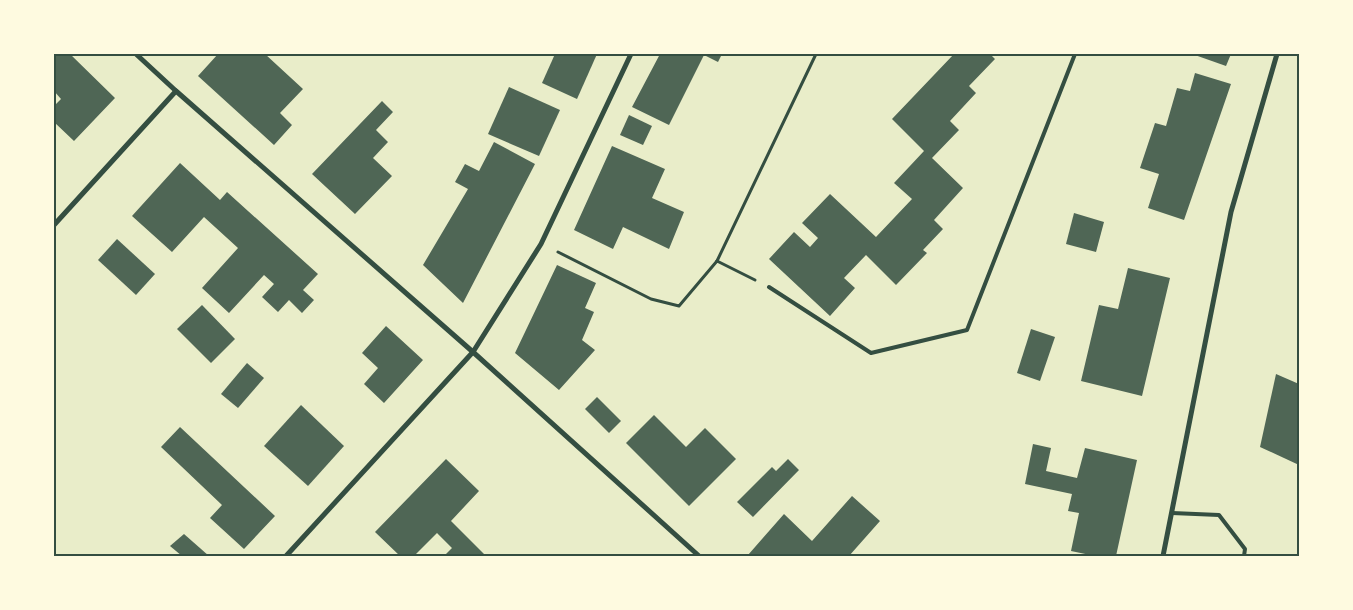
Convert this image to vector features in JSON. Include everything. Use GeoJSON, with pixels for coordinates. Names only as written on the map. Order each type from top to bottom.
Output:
{"type":"FeatureCollection","features":[{"type":"Feature","properties":{"kind":"street"},"geometry":{"type":"LineString","coordinates":[[136,54],[473,352],[698,556]]}},
{"type":"Feature","properties":{"kind":"street"},"geometry":{"type":"LineString","coordinates":[[286,556],[473,352],[541,244],[631,54]]}},
{"type":"Feature","properties":{"kind":"street"},"geometry":{"type":"LineString","coordinates":[[1162,556],[1231,212],[1278,54]]}},
{"type":"Feature","properties":{"kind":"street"},"geometry":{"type":"LineString","coordinates":[[54,225],[176,91]]}},
{"type":"Feature","properties":{"kind":"lane"},"geometry":{"type":"LineString","coordinates":[[769,287],[871,353],[967,330],[1075,54]]}},
{"type":"Feature","properties":{"kind":"lane"},"geometry":{"type":"LineString","coordinates":[[1172,513],[1219,515],[1245,549],[1244,556]]}},
{"type":"Feature","properties":{"kind":"path"},"geometry":{"type":"LineString","coordinates":[[541,244],[651,299],[679,306],[717,262],[816,54]]}},
{"type":"Feature","properties":{"kind":"path"},"geometry":{"type":"LineString","coordinates":[[717,262],[769,287]]}},
{"type":"Feature","properties":{"kind":"building"},"geometry":{"type":"Polygon","coordinates":[[[54,54],[70,54],[115,98],[74,141],[54,122],[54,106],[61,99],[54,91],[54,54]]]}},
{"type":"Feature","properties":{"kind":"building"},"geometry":{"type":"Polygon","coordinates":[[[218,54],[265,54],[303,89],[280,113],[292,125],[274,145],[198,76],[218,54]]]}},
{"type":"Feature","properties":{"kind":"building"},"geometry":{"type":"Polygon","coordinates":[[[555,54],[597,54],[577,99],[542,83],[555,54]]]}},
{"type":"Feature","properties":{"kind":"building"},"geometry":{"type":"Polygon","coordinates":[[[660,54],[722,54],[718,62],[704,55],[669,125],[632,107],[660,54]]]}},
{"type":"Feature","properties":{"kind":"building"},"geometry":{"type":"Polygon","coordinates":[[[954,54],[990,54],[995,59],[969,86],[976,93],[950,121],[959,130],[932,158],[963,188],[934,220],[943,229],[923,250],[927,253],[896,285],[866,255],[844,278],[855,288],[830,316],[769,259],[794,232],[810,247],[818,238],[802,223],[830,194],[876,237],[912,199],[894,183],[924,151],[892,119],[954,54]]]}},
{"type":"Feature","properties":{"kind":"building"},"geometry":{"type":"Polygon","coordinates":[[[1192,54],[1231,54],[1226,66],[1192,54]]]}},
{"type":"Feature","properties":{"kind":"building"},"geometry":{"type":"Polygon","coordinates":[[[1195,73],[1231,84],[1184,220],[1148,208],[1159,174],[1140,168],[1155,123],[1166,126],[1177,88],[1190,91],[1195,73]]]}},
{"type":"Feature","properties":{"kind":"building"},"geometry":{"type":"Polygon","coordinates":[[[509,87],[560,110],[539,156],[488,134],[509,87]]]}},
{"type":"Feature","properties":{"kind":"building"},"geometry":{"type":"Polygon","coordinates":[[[382,101],[393,112],[376,130],[388,142],[373,158],[392,176],[355,214],[312,174],[382,101]]]}},
{"type":"Feature","properties":{"kind":"building"},"geometry":{"type":"Polygon","coordinates":[[[629,115],[652,126],[643,145],[620,135],[629,115]]]}},
{"type":"Feature","properties":{"kind":"building"},"geometry":{"type":"Polygon","coordinates":[[[494,142],[535,164],[463,303],[423,265],[468,189],[455,182],[465,164],[479,171],[494,142]]]}},
{"type":"Feature","properties":{"kind":"building"},"geometry":{"type":"Polygon","coordinates":[[[612,146],[665,169],[652,198],[684,212],[669,249],[623,227],[613,249],[574,230],[612,146]]]}},
{"type":"Feature","properties":{"kind":"building"},"geometry":{"type":"Polygon","coordinates":[[[180,163],[220,200],[227,192],[318,274],[303,290],[314,300],[302,313],[289,300],[278,312],[262,297],[274,284],[264,275],[229,313],[202,288],[238,248],[204,217],[172,252],[132,216],[180,163]]]}},
{"type":"Feature","properties":{"kind":"building"},"geometry":{"type":"Polygon","coordinates":[[[1074,213],[1104,222],[1096,252],[1066,244],[1074,213]]]}},
{"type":"Feature","properties":{"kind":"building"},"geometry":{"type":"Polygon","coordinates":[[[117,239],[155,274],[136,295],[98,260],[117,239]]]}},
{"type":"Feature","properties":{"kind":"building"},"geometry":{"type":"Polygon","coordinates":[[[557,265],[596,283],[585,308],[594,312],[582,340],[595,350],[559,390],[515,353],[557,265]]]}},
{"type":"Feature","properties":{"kind":"building"},"geometry":{"type":"Polygon","coordinates":[[[1128,268],[1170,278],[1142,396],[1081,381],[1099,305],[1118,309],[1128,268]]]}},
{"type":"Feature","properties":{"kind":"building"},"geometry":{"type":"Polygon","coordinates":[[[202,305],[235,339],[211,363],[177,329],[202,305]]]}},
{"type":"Feature","properties":{"kind":"building"},"geometry":{"type":"Polygon","coordinates":[[[386,326],[423,360],[384,403],[364,384],[378,368],[362,353],[386,326]]]}},
{"type":"Feature","properties":{"kind":"building"},"geometry":{"type":"Polygon","coordinates":[[[1031,329],[1055,337],[1040,381],[1017,373],[1031,329]]]}},
{"type":"Feature","properties":{"kind":"building"},"geometry":{"type":"Polygon","coordinates":[[[247,363],[264,378],[238,408],[221,394],[247,363]]]}},
{"type":"Feature","properties":{"kind":"building"},"geometry":{"type":"Polygon","coordinates":[[[1276,374],[1299,384],[1299,465],[1260,447],[1276,374]]]}},
{"type":"Feature","properties":{"kind":"building"},"geometry":{"type":"Polygon","coordinates":[[[597,397],[621,421],[609,433],[585,409],[597,397]]]}},
{"type":"Feature","properties":{"kind":"building"},"geometry":{"type":"Polygon","coordinates":[[[301,405],[344,446],[308,486],[264,446],[301,405]]]}},
{"type":"Feature","properties":{"kind":"building"},"geometry":{"type":"Polygon","coordinates":[[[654,415],[686,447],[705,428],[736,459],[689,506],[626,443],[654,415]]]}},
{"type":"Feature","properties":{"kind":"building"},"geometry":{"type":"Polygon","coordinates":[[[180,427],[275,516],[244,549],[210,518],[222,505],[161,447],[180,427]]]}},
{"type":"Feature","properties":{"kind":"building"},"geometry":{"type":"Polygon","coordinates":[[[1033,444],[1051,448],[1046,471],[1077,478],[1085,448],[1137,460],[1116,556],[1095,556],[1071,551],[1079,513],[1068,511],[1072,494],[1025,484],[1033,444]]]}},
{"type":"Feature","properties":{"kind":"building"},"geometry":{"type":"Polygon","coordinates":[[[446,459],[479,491],[451,521],[486,556],[444,556],[452,548],[437,533],[414,556],[400,556],[375,532],[446,459]]]}},
{"type":"Feature","properties":{"kind":"building"},"geometry":{"type":"Polygon","coordinates":[[[788,459],[799,470],[753,517],[737,502],[772,467],[776,471],[788,459]]]}},
{"type":"Feature","properties":{"kind":"building"},"geometry":{"type":"Polygon","coordinates":[[[852,496],[880,521],[849,556],[748,555],[784,514],[812,541],[852,496]]]}},
{"type":"Feature","properties":{"kind":"building"},"geometry":{"type":"Polygon","coordinates":[[[184,534],[209,556],[182,556],[170,546],[184,534]]]}}]}
